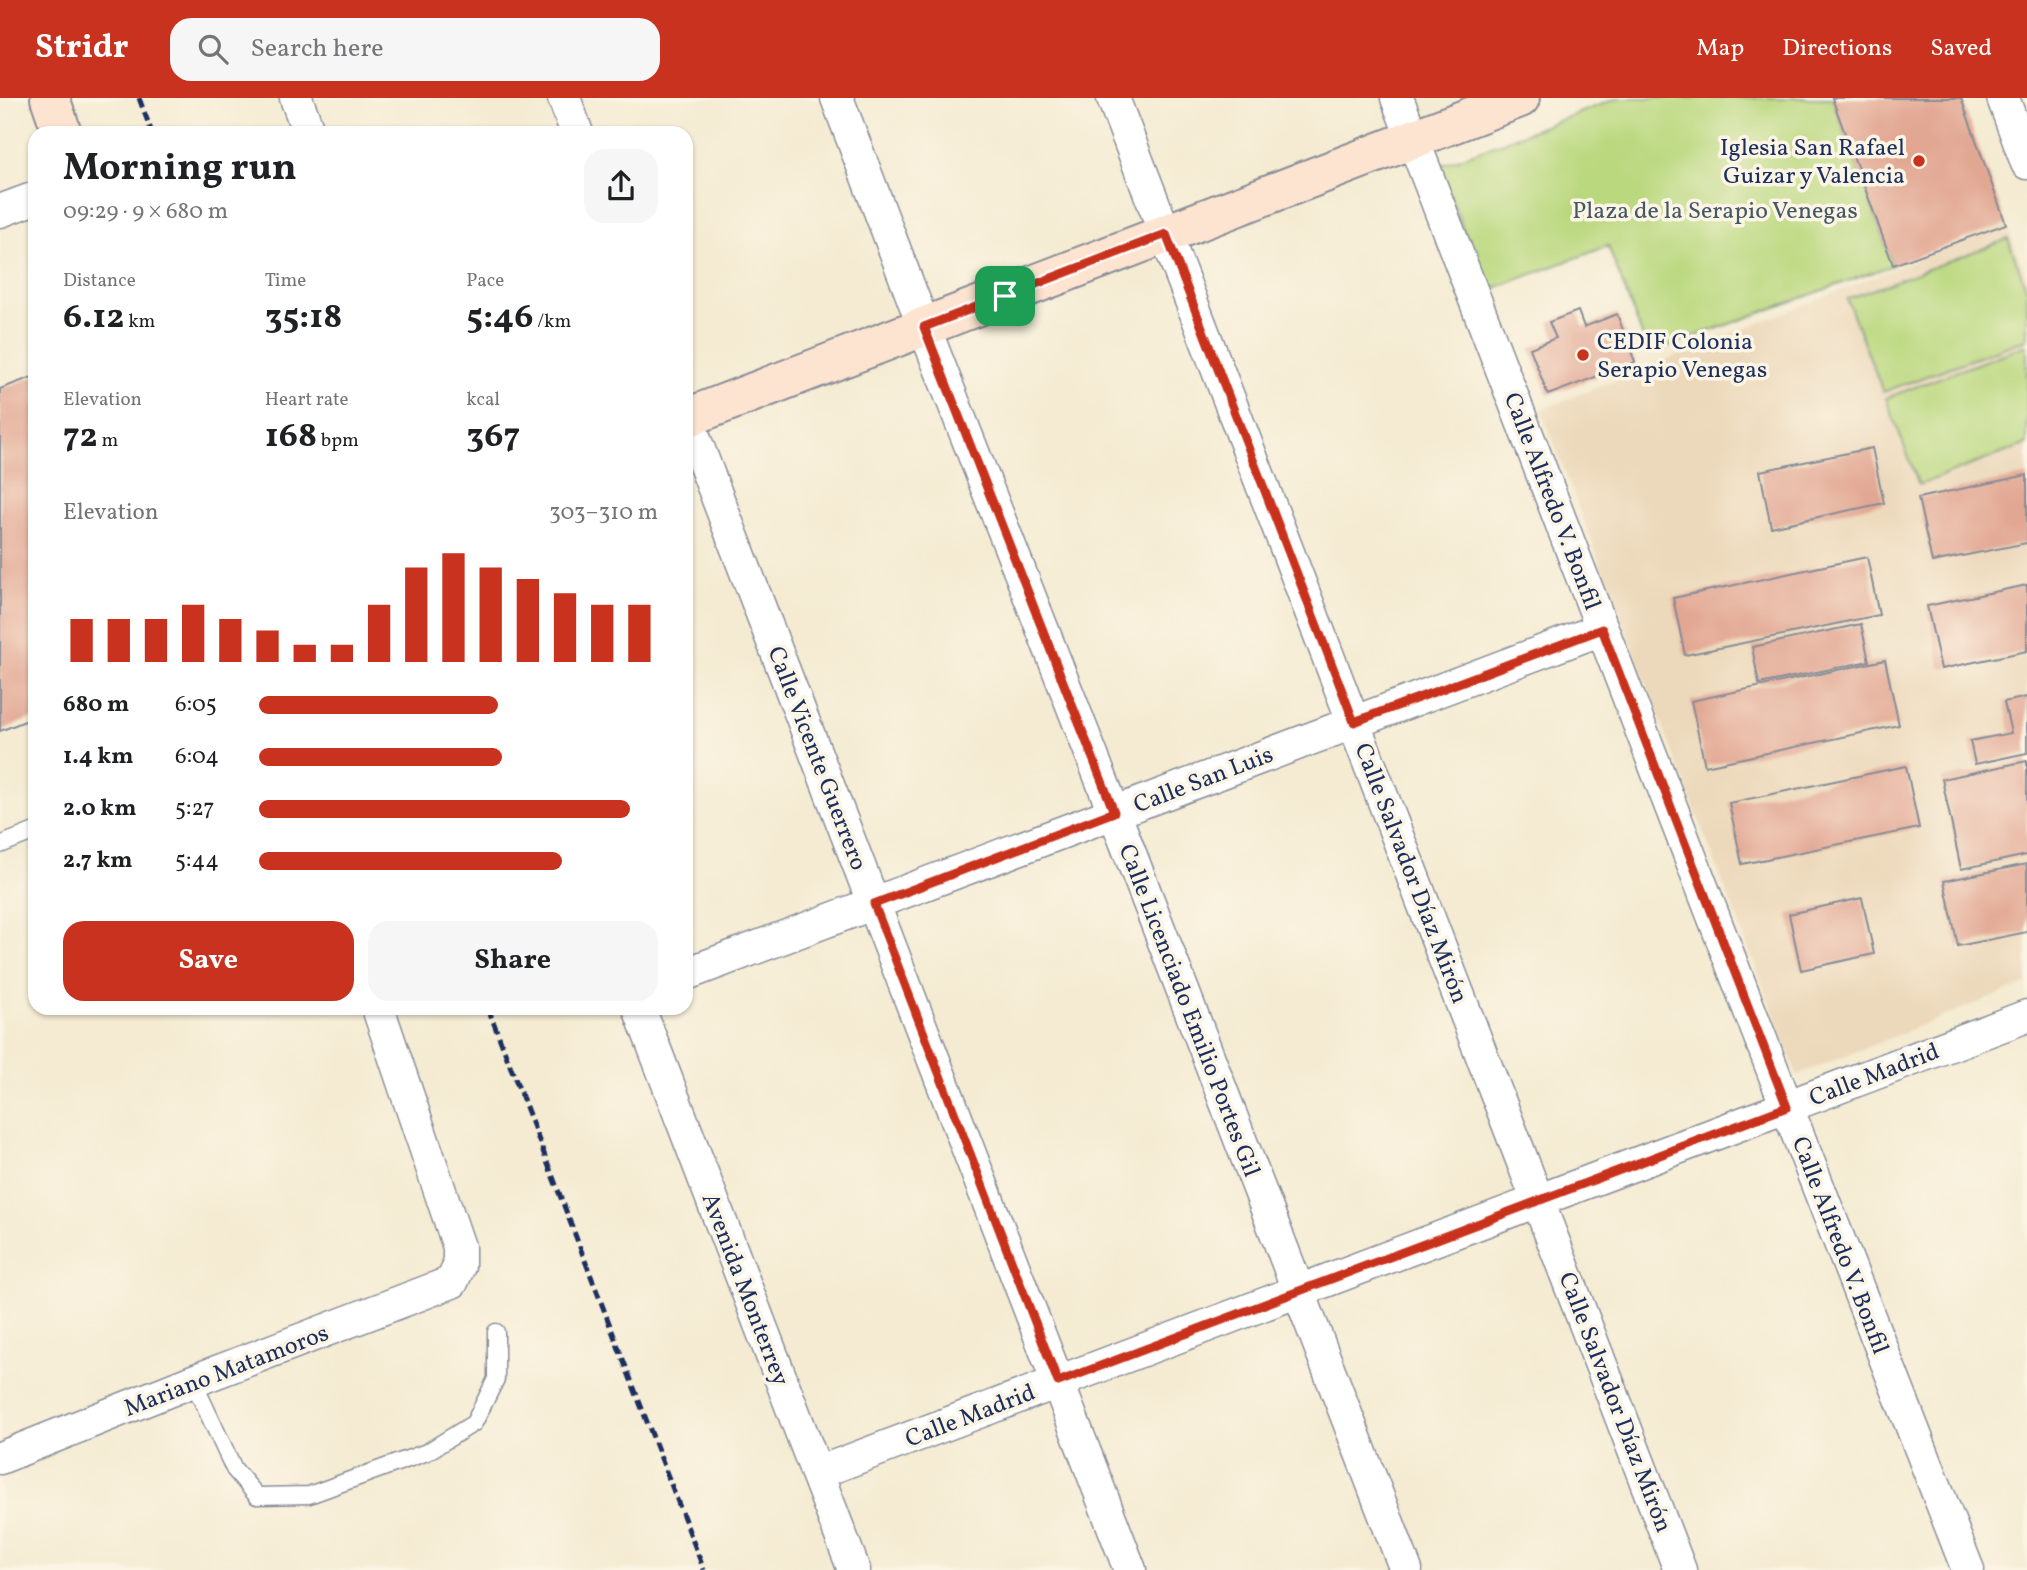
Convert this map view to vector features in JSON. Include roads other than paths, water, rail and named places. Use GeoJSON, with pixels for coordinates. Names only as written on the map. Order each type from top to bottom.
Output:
{"type":"FeatureCollection","features":[{"type":"Feature","properties":{"kind":"street"},"geometry":{"type":"LineString","coordinates":[[50,98],[60,126]]}},
{"type":"Feature","properties":{"kind":"street"},"geometry":{"type":"LineString","coordinates":[[296,98],[306,126]]}},
{"type":"Feature","properties":{"kind":"street"},"geometry":{"type":"LineString","coordinates":[[564,98],[574,126]]}},
{"type":"Feature","properties":{"kind":"street","name":"Calle Licenciado Emilio Portes Gil"},"geometry":{"type":"LineString","coordinates":[[837,98],[1406,1570]]}},
{"type":"Feature","properties":{"kind":"street","name":"Calle Salvador Díaz Mirón"},"geometry":{"type":"LineString","coordinates":[[1113,98],[1680,1570]]}},
{"type":"Feature","properties":{"kind":"street","name":"Calle Alfredo V. Bonfil"},"geometry":{"type":"LineString","coordinates":[[1397,98],[1968,1570]]}},
{"type":"Feature","properties":{"kind":"street"},"geometry":{"type":"LineString","coordinates":[[693,414],[1520,98]]}},
{"type":"Feature","properties":{"kind":"street"},"geometry":{"type":"LineString","coordinates":[[2003,98],[2027,163]]}},
{"type":"Feature","properties":{"kind":"street"},"geometry":{"type":"LineString","coordinates":[[0,211],[28,201]]}},
{"type":"Feature","properties":{"kind":"street","name":"Calle Vicente Guerrero"},"geometry":{"type":"LineString","coordinates":[[693,435],[1130,1570]]}},
{"type":"Feature","properties":{"kind":"street","name":"Calle San Luis"},"geometry":{"type":"LineString","coordinates":[[693,971],[1602,629]]}},
{"type":"Feature","properties":{"kind":"street","name":"Mariano Matamoros"},"geometry":{"type":"LineString","coordinates":[[0,1458],[452,1282],[459,1266],[459,1247],[380,1015]]}},
{"type":"Feature","properties":{"kind":"street","name":"Avenida Monterrey"},"geometry":{"type":"LineString","coordinates":[[642,1015],[854,1570]]}},
{"type":"Feature","properties":{"kind":"street","name":"Calle Madrid"},"geometry":{"type":"LineString","coordinates":[[817,1472],[2026,1019]]}},
{"type":"Feature","properties":{"kind":"lane"},"geometry":{"type":"LineString","coordinates":[[0,845],[28,834]]}},
{"type":"Feature","properties":{"kind":"lane"},"geometry":{"type":"LineString","coordinates":[[193,1381],[234,1469],[257,1496],[309,1495],[427,1452],[474,1423],[496,1379],[496,1332]]}},
{"type":"Feature","properties":{"kind":"railway"},"geometry":{"type":"LineString","coordinates":[[139,98],[149,126]]}},
{"type":"Feature","properties":{"kind":"railway"},"geometry":{"type":"LineString","coordinates":[[491,1015],[704,1570]]}},
{"type":"Feature","properties":{"kind":"place","name":"Iglesia San Rafael Guizar y Valencia"},"geometry":{"type":"Point","coordinates":[1919,161]}},
{"type":"Feature","properties":{"kind":"place","name":"CEDIF Colonia Serapio Venegas"},"geometry":{"type":"Point","coordinates":[1583,355]}},
{"type":"Feature","properties":{"kind":"park label","name":"Plaza de la Serapio Venegas"},"geometry":{"type":"Point","coordinates":[1715,210]}}]}
